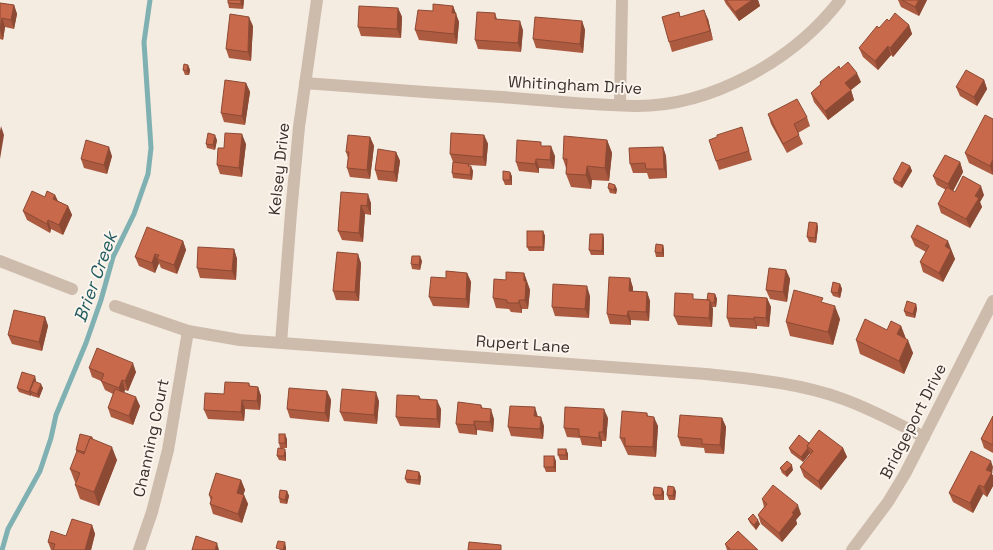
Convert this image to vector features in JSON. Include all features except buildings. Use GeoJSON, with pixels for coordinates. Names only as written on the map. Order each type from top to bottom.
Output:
{"type":"FeatureCollection","features":[{"type":"Feature","properties":{"kind":"street","name":"Kelsey Drive"},"geometry":{"type":"LineString","coordinates":[[281,343],[290,213],[317,0]]}},
{"type":"Feature","properties":{"kind":"street"},"geometry":{"type":"LineString","coordinates":[[620,105],[622,0]]}},
{"type":"Feature","properties":{"kind":"street","name":"Whitingham Drive"},"geometry":{"type":"LineString","coordinates":[[305,83],[620,105],[652,105],[684,99],[738,82],[789,51],[829,14],[840,0]]}},
{"type":"Feature","properties":{"kind":"street"},"geometry":{"type":"LineString","coordinates":[[0,261],[72,290]]}},
{"type":"Feature","properties":{"kind":"street","name":"Bridgeport Drive"},"geometry":{"type":"LineString","coordinates":[[852,550],[888,502],[924,437],[993,302]]}},
{"type":"Feature","properties":{"kind":"street","name":"Rupert Lane"},"geometry":{"type":"LineString","coordinates":[[115,306],[188,331],[240,340],[755,379],[818,391],[842,398],[867,408],[924,437]]}},
{"type":"Feature","properties":{"kind":"street","name":"Channing Court"},"geometry":{"type":"LineString","coordinates":[[139,550],[152,512],[168,450],[188,331]]}},
{"type":"Feature","properties":{"kind":"waterway","name":"Brier Creek"},"geometry":{"type":"LineString","coordinates":[[2,550],[8,529],[40,471],[51,438],[56,415],[86,343],[113,257],[134,214],[148,174],[151,148],[144,42],[150,0]]}}]}
